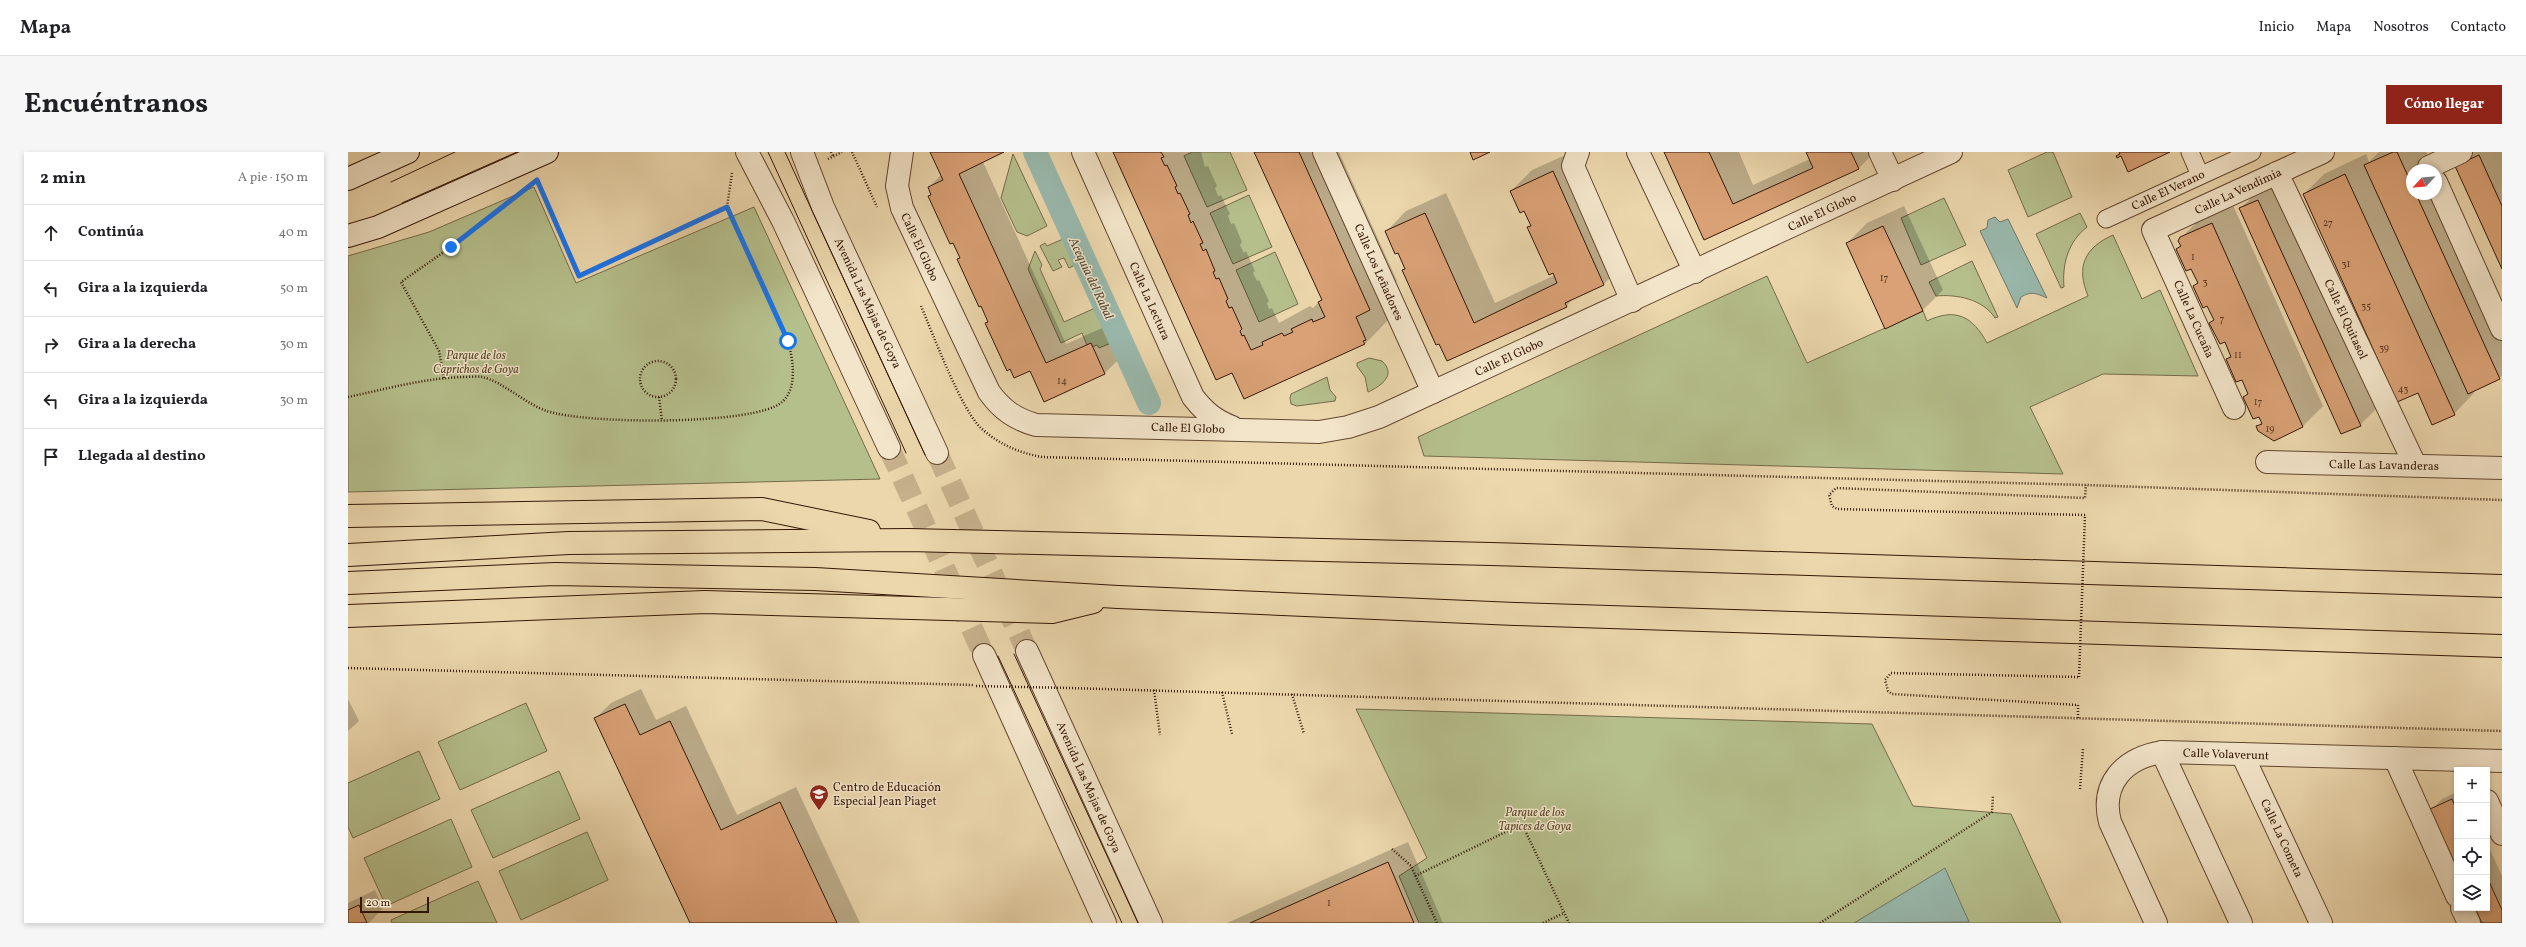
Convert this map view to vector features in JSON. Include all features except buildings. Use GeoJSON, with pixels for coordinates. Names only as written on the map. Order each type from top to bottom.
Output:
{"type":"FeatureCollection","features":[{"type":"Feature","properties":{"kind":"highway"},"geometry":{"type":"LineString","coordinates":[[348,516],[762,509],[909,540]]}},
{"type":"Feature","properties":{"kind":"highway"},"geometry":{"type":"LineString","coordinates":[[348,555],[570,543],[909,540],[1491,554],[2502,586]]}},
{"type":"Feature","properties":{"kind":"highway"},"geometry":{"type":"LineString","coordinates":[[348,583],[556,574],[815,579],[1118,597],[1523,614],[2502,646]]}},
{"type":"Feature","properties":{"kind":"highway"},"geometry":{"type":"LineString","coordinates":[[348,616],[705,602],[1052,612],[1118,597]]}},
{"type":"Feature","properties":{"kind":"street"},"geometry":{"type":"LineString","coordinates":[[348,179],[408,152]]}},
{"type":"Feature","properties":{"kind":"street"},"geometry":{"type":"LineString","coordinates":[[348,236],[378,227],[547,152]]}},
{"type":"Feature","properties":{"kind":"street"},"geometry":{"type":"LineString","coordinates":[[747,152],[783,221],[889,448]]}},
{"type":"Feature","properties":{"kind":"street","name":"Avenida Las Majas de Goya"},"geometry":{"type":"LineString","coordinates":[[802,152],[823,207],[936,453]]}},
{"type":"Feature","properties":{"kind":"street","name":"Calle El Globo"},"geometry":{"type":"LineString","coordinates":[[902,152],[897,186],[902,208],[989,392],[999,406],[1010,415],[1036,425],[1319,432],[1348,427],[1379,417],[1695,272],[1950,152]]}},
{"type":"Feature","properties":{"kind":"street","name":"Calle La Lectura"},"geometry":{"type":"LineString","coordinates":[[1084,152],[1193,397],[1206,413],[1220,422],[1239,429]]}},
{"type":"Feature","properties":{"kind":"street","name":"Calle Los Leñadores"},"geometry":{"type":"LineString","coordinates":[[1324,152],[1433,392]]}},
{"type":"Feature","properties":{"kind":"street"},"geometry":{"type":"LineString","coordinates":[[1578,152],[1573,166],[1632,301]]}},
{"type":"Feature","properties":{"kind":"street"},"geometry":{"type":"LineString","coordinates":[[1638,152],[1695,272]]}},
{"type":"Feature","properties":{"kind":"street"},"geometry":{"type":"LineString","coordinates":[[1880,152],[1893,180]]}},
{"type":"Feature","properties":{"kind":"street"},"geometry":{"type":"LineString","coordinates":[[2190,152],[2200,175]]}},
{"type":"Feature","properties":{"kind":"street","name":"Calle El Verano"},"geometry":{"type":"LineString","coordinates":[[2106,219],[2252,152]]}},
{"type":"Feature","properties":{"kind":"street","name":"Calle La Vendimia"},"geometry":{"type":"LineString","coordinates":[[2153,230],[2323,152]]}},
{"type":"Feature","properties":{"kind":"street"},"geometry":{"type":"LineString","coordinates":[[2438,164],[2461,152]]}},
{"type":"Feature","properties":{"kind":"street","name":"Calle El Quitasol"},"geometry":{"type":"LineString","coordinates":[[2277,173],[2415,466]]}},
{"type":"Feature","properties":{"kind":"street"},"geometry":{"type":"LineString","coordinates":[[2442,195],[2502,329]]}},
{"type":"Feature","properties":{"kind":"street","name":"Calle La Cucaña"},"geometry":{"type":"LineString","coordinates":[[2153,230],[2234,408]]}},
{"type":"Feature","properties":{"kind":"street","name":"Calle Las Lavanderas"},"geometry":{"type":"LineString","coordinates":[[2267,462],[2502,468]]}},
{"type":"Feature","properties":{"kind":"street","name":"Avenida Las Majas de Goya"},"geometry":{"type":"LineString","coordinates":[[1027,651],[1151,923]]}},
{"type":"Feature","properties":{"kind":"street"},"geometry":{"type":"LineString","coordinates":[[984,655],[1105,923]]}},
{"type":"Feature","properties":{"kind":"street"},"geometry":{"type":"LineString","coordinates":[[2162,752],[2241,923]]}},
{"type":"Feature","properties":{"kind":"street","name":"Calle Volaverunt"},"geometry":{"type":"LineString","coordinates":[[2156,923],[2110,822],[2107,812],[2110,790],[2124,768],[2135,759],[2162,752],[2394,758],[2471,765],[2502,762]]}},
{"type":"Feature","properties":{"kind":"street","name":"Calle La Cometa"},"geometry":{"type":"LineString","coordinates":[[2242,754],[2321,923]]}},
{"type":"Feature","properties":{"kind":"street"},"geometry":{"type":"LineString","coordinates":[[2394,758],[2454,889]]}},
{"type":"Feature","properties":{"kind":"street"},"geometry":{"type":"LineString","coordinates":[[2488,803],[2502,834]]}},
{"type":"Feature","properties":{"kind":"street"},"geometry":{"type":"LineString","coordinates":[[2463,911],[2469,923]]}},
{"type":"Feature","properties":{"kind":"path"},"geometry":{"type":"LineString","coordinates":[[831,152],[833,156],[842,152]]}},
{"type":"Feature","properties":{"kind":"path"},"geometry":{"type":"LineString","coordinates":[[852,152],[878,210]]}},
{"type":"Feature","properties":{"kind":"path"},"geometry":{"type":"LineString","coordinates":[[348,397],[444,378],[483,377],[546,411],[592,420],[662,421],[766,411],[783,401],[791,385],[793,362],[788,341],[727,207],[732,168]]}},
{"type":"Feature","properties":{"kind":"path"},"geometry":{"type":"LineString","coordinates":[[534,175],[579,276],[727,207]]}},
{"type":"Feature","properties":{"kind":"path"},"geometry":{"type":"LineString","coordinates":[[444,378],[439,351],[401,282],[451,247],[537,180]]}},
{"type":"Feature","properties":{"kind":"path"},"geometry":{"type":"LineString","coordinates":[[920,305],[966,407],[981,429],[1001,443],[1021,453],[1042,457],[2086,485],[2502,500]]}},
{"type":"Feature","properties":{"kind":"path"},"geometry":{"type":"LineString","coordinates":[[659,361],[665,362],[674,370],[676,382],[670,392],[660,397],[654,397],[644,390],[640,379],[644,368],[653,362],[659,361]]}},
{"type":"Feature","properties":{"kind":"path"},"geometry":{"type":"LineString","coordinates":[[660,397],[662,421]]}},
{"type":"Feature","properties":{"kind":"path"},"geometry":{"type":"LineString","coordinates":[[2078,718],[2078,705],[1892,694],[1888,691],[1885,680],[1891,673],[2079,677],[2085,515],[1837,509],[1832,506],[1829,496],[1836,488],[2085,498],[2086,485]]}},
{"type":"Feature","properties":{"kind":"path"},"geometry":{"type":"LineString","coordinates":[[348,668],[1292,694],[2502,731]]}},
{"type":"Feature","properties":{"kind":"path"},"geometry":{"type":"LineString","coordinates":[[1154,690],[1160,735]]}},
{"type":"Feature","properties":{"kind":"path"},"geometry":{"type":"LineString","coordinates":[[1222,692],[1232,734]]}},
{"type":"Feature","properties":{"kind":"path"},"geometry":{"type":"LineString","coordinates":[[1292,694],[1304,734]]}},
{"type":"Feature","properties":{"kind":"path"},"geometry":{"type":"LineString","coordinates":[[2080,789],[2083,748]]}},
{"type":"Feature","properties":{"kind":"path"},"geometry":{"type":"LineString","coordinates":[[1820,923],[1992,812],[1993,795]]}},
{"type":"Feature","properties":{"kind":"path"},"geometry":{"type":"LineString","coordinates":[[1415,876],[1522,824],[1569,923]]}},
{"type":"Feature","properties":{"kind":"path"},"geometry":{"type":"LineString","coordinates":[[1392,849],[1411,866],[1437,923]]}},
{"type":"Feature","properties":{"kind":"path"},"geometry":{"type":"LineString","coordinates":[[1543,923],[1564,912]]}},
{"type":"Feature","properties":{"kind":"green space"},"geometry":{"type":"Polygon","coordinates":[[[1192,152],[1230,152],[1247,190],[1207,207],[1184,156],[1192,152]]]}},
{"type":"Feature","properties":{"kind":"green space"},"geometry":{"type":"Polygon","coordinates":[[[2047,152],[2053,152],[2072,197],[2028,217],[2008,170],[2047,152]]]}},
{"type":"Feature","properties":{"kind":"green space"},"geometry":{"type":"Polygon","coordinates":[[[1013,154],[1047,226],[1027,236],[1017,232],[1001,198],[1013,154]]]}},
{"type":"Feature","properties":{"kind":"green space","name":"Parque de los Caprichos de Goya"},"geometry":{"type":"Polygon","coordinates":[[[534,187],[576,283],[754,207],[880,479],[348,492],[348,256],[429,232],[534,187]]]}},
{"type":"Feature","properties":{"kind":"green space"},"geometry":{"type":"Polygon","coordinates":[[[1249,195],[1272,247],[1233,264],[1210,213],[1249,195]]]}},
{"type":"Feature","properties":{"kind":"green space"},"geometry":{"type":"Polygon","coordinates":[[[1944,198],[1966,245],[1921,265],[1901,218],[1944,198]]]}},
{"type":"Feature","properties":{"kind":"green space"},"geometry":{"type":"Polygon","coordinates":[[[2080,213],[2087,227],[2075,239],[2068,254],[2064,270],[2064,287],[2061,288],[2036,234],[2080,213]]]}},
{"type":"Feature","properties":{"kind":"green space"},"geometry":{"type":"Polygon","coordinates":[[[2113,235],[2142,299],[2160,290],[2198,376],[2103,374],[2030,407],[2063,474],[1424,456],[1418,437],[1767,276],[1807,363],[1923,311],[1927,321],[1947,315],[1963,317],[1976,327],[1987,343],[2088,296],[2084,286],[2083,276],[2085,260],[2089,252],[2095,246],[2113,235]]]}},
{"type":"Feature","properties":{"kind":"green space"},"geometry":{"type":"Polygon","coordinates":[[[1063,239],[1075,265],[1069,268],[1064,258],[1058,260],[1062,267],[1053,271],[1040,246],[1045,243],[1047,246],[1063,239]]]}},
{"type":"Feature","properties":{"kind":"green space"},"geometry":{"type":"Polygon","coordinates":[[[1035,251],[1042,265],[1040,269],[1064,322],[1095,308],[1111,343],[1099,348],[1097,345],[1092,347],[1087,345],[1082,333],[1061,343],[1028,269],[1035,251]]]}},
{"type":"Feature","properties":{"kind":"green space"},"geometry":{"type":"Polygon","coordinates":[[[1275,252],[1298,304],[1259,322],[1236,270],[1275,252]]]}},
{"type":"Feature","properties":{"kind":"green space"},"geometry":{"type":"Polygon","coordinates":[[[1972,261],[1998,317],[1995,318],[1984,306],[1968,299],[1952,296],[1936,296],[1929,282],[1972,261]]]}},
{"type":"Feature","properties":{"kind":"green space"},"geometry":{"type":"Polygon","coordinates":[[[1369,358],[1382,361],[1386,366],[1388,375],[1386,380],[1378,387],[1368,392],[1365,377],[1357,366],[1357,363],[1369,358]]]}},
{"type":"Feature","properties":{"kind":"green space"},"geometry":{"type":"Polygon","coordinates":[[[1327,377],[1330,390],[1336,397],[1335,401],[1297,406],[1291,404],[1291,394],[1327,377]]]}},
{"type":"Feature","properties":{"kind":"green space"},"geometry":{"type":"Polygon","coordinates":[[[526,703],[547,751],[460,790],[438,742],[526,703]]]}},
{"type":"Feature","properties":{"kind":"green space","name":"Parque de los Tapices de Goya"},"geometry":{"type":"Polygon","coordinates":[[[1356,709],[1872,724],[1913,806],[2011,814],[2061,923],[1419,923],[1399,876],[1427,858],[1356,709]]]}},
{"type":"Feature","properties":{"kind":"green space"},"geometry":{"type":"Polygon","coordinates":[[[419,751],[440,799],[353,838],[348,827],[348,783],[419,751]]]}},
{"type":"Feature","properties":{"kind":"green space"},"geometry":{"type":"Polygon","coordinates":[[[559,771],[580,819],[493,858],[471,810],[559,771]]]}},
{"type":"Feature","properties":{"kind":"green space"},"geometry":{"type":"Polygon","coordinates":[[[451,819],[472,867],[386,906],[364,858],[451,819]]]}},
{"type":"Feature","properties":{"kind":"green space"},"geometry":{"type":"Polygon","coordinates":[[[587,832],[608,880],[521,920],[499,871],[587,832]]]}},
{"type":"Feature","properties":{"kind":"green space"},"geometry":{"type":"Polygon","coordinates":[[[478,881],[497,923],[392,923],[391,920],[478,881]]]}},
{"type":"Feature","properties":{"kind":"shaded area"},"geometry":{"type":"Polygon","coordinates":[[[1995,217],[2000,222],[2008,219],[2047,298],[2037,294],[2028,294],[2021,297],[2017,308],[1980,231],[1987,228],[1988,220],[1995,217]]]}},
{"type":"Feature","properties":{"kind":"shaded area"},"geometry":{"type":"Polygon","coordinates":[[[1945,868],[1969,922],[1854,923],[1945,868]]]}},
{"type":"Feature","properties":{"kind":"waterway","name":"Acequia del Rabal"},"geometry":{"type":"LineString","coordinates":[[1035,152],[1149,403]]}},
{"type":"Feature","properties":{"kind":"tunnel"},"geometry":{"type":"LineString","coordinates":[[889,448],[984,655]]}},
{"type":"Feature","properties":{"kind":"tunnel"},"geometry":{"type":"LineString","coordinates":[[937,453],[1027,651]]}},
{"type":"Feature","properties":{"kind":"tram line"},"geometry":{"type":"LineString","coordinates":[[391,182],[455,152]]}},
{"type":"Feature","properties":{"kind":"tram line"},"geometry":{"type":"LineString","coordinates":[[402,203],[517,152]]}},
{"type":"Feature","properties":{"kind":"tram line"},"geometry":{"type":"LineString","coordinates":[[768,152],[906,453]]}},
{"type":"Feature","properties":{"kind":"tram line"},"geometry":{"type":"LineString","coordinates":[[785,152],[925,455]]}},
{"type":"Feature","properties":{"kind":"tram line"},"geometry":{"type":"LineString","coordinates":[[1014,654],[1138,923]]}},
{"type":"Feature","properties":{"kind":"tram line"},"geometry":{"type":"LineString","coordinates":[[998,656],[1122,923]]}},
{"type":"Feature","properties":{"kind":"place","name":"Centro de Educación Especial Jean Piaget"},"geometry":{"type":"Point","coordinates":[819,811]}},
{"type":"Feature","properties":{"kind":"route"},"geometry":{"type":"LineString","coordinates":[[451,247],[537,180],[579,276],[727,207],[788,341]]}}]}
